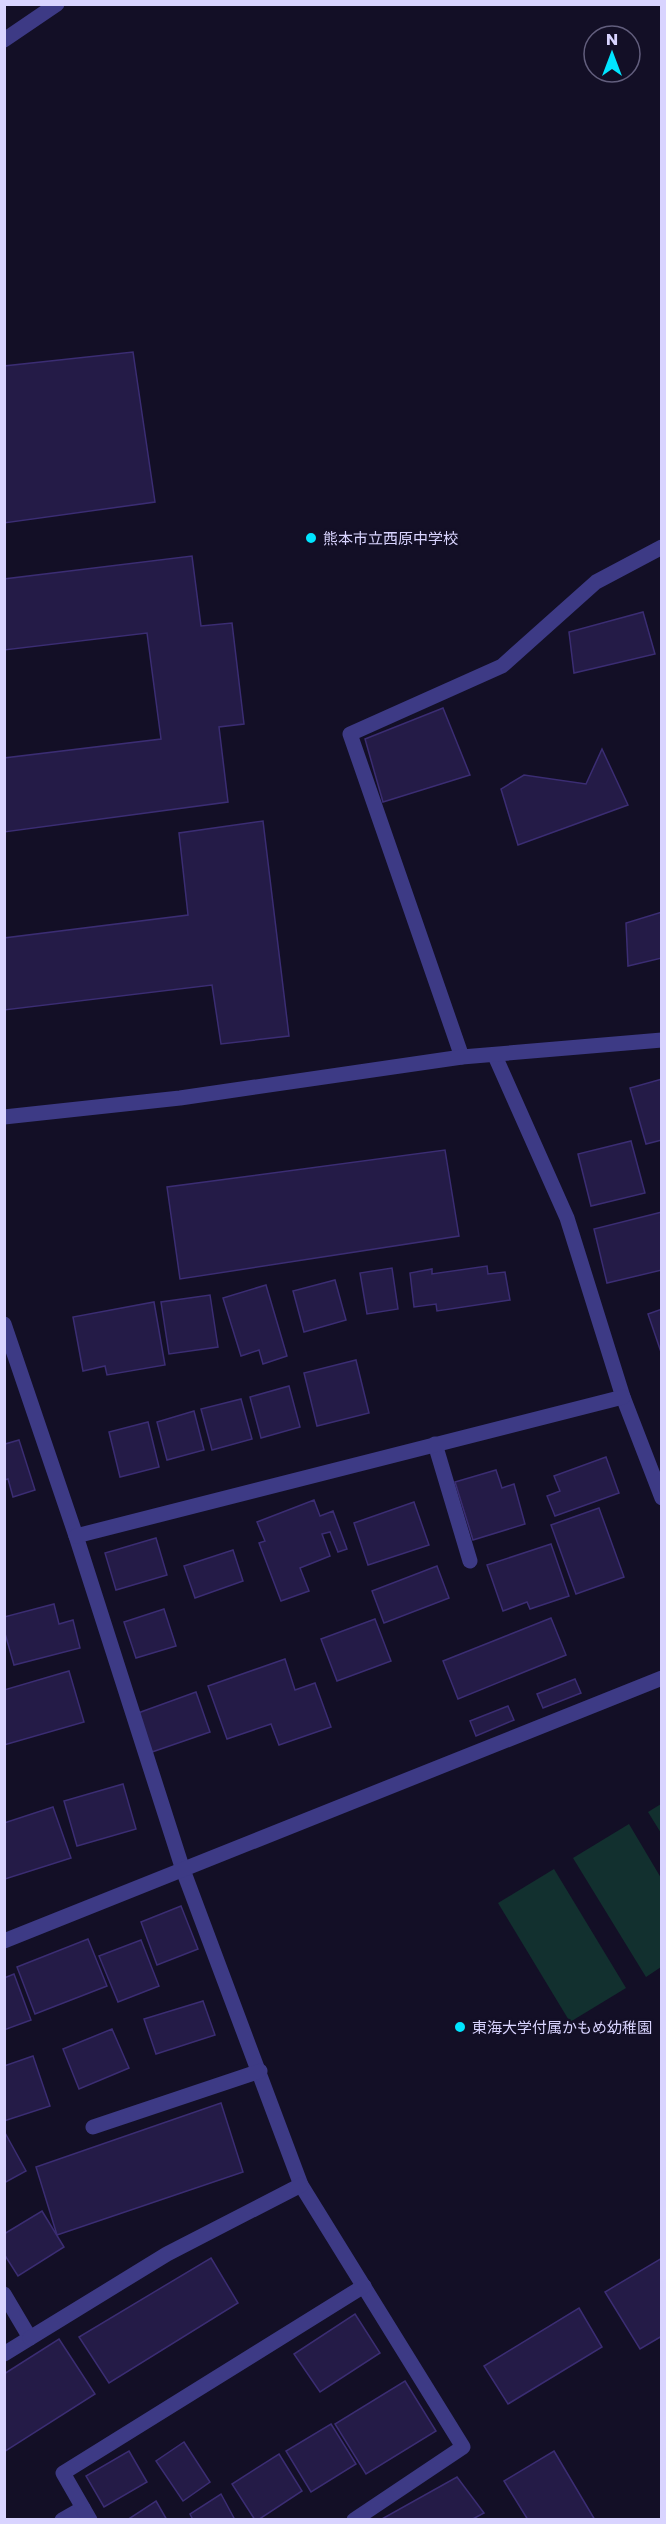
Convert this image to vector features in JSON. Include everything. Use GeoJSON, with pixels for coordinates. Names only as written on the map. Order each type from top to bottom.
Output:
{"type":"FeatureCollection","features":[{"type":"Feature","properties":{"kind":"street"},"geometry":{"type":"LineString","coordinates":[[4,40],[57,4]]}},
{"type":"Feature","properties":{"kind":"street"},"geometry":{"type":"LineString","coordinates":[[462,1058],[350,734],[502,666],[596,582],[662,547]]}},
{"type":"Feature","properties":{"kind":"street"},"geometry":{"type":"LineString","coordinates":[[4,1117],[180,1098],[462,1058],[662,1040]]}},
{"type":"Feature","properties":{"kind":"street"},"geometry":{"type":"LineString","coordinates":[[495,1056],[567,1218],[623,1397],[662,1498]]}},
{"type":"Feature","properties":{"kind":"street"},"geometry":{"type":"LineString","coordinates":[[4,1324],[76,1536],[183,1870],[301,2185],[463,2447],[354,2520]]}},
{"type":"Feature","properties":{"kind":"street"},"geometry":{"type":"LineString","coordinates":[[76,1536],[623,1397]]}},
{"type":"Feature","properties":{"kind":"street"},"geometry":{"type":"LineString","coordinates":[[435,1444],[470,1561]]}},
{"type":"Feature","properties":{"kind":"street"},"geometry":{"type":"LineString","coordinates":[[4,1941],[662,1678]]}},
{"type":"Feature","properties":{"kind":"street"},"geometry":{"type":"LineString","coordinates":[[93,2127],[260,2071]]}},
{"type":"Feature","properties":{"kind":"street"},"geometry":{"type":"LineString","coordinates":[[4,2354],[167,2254],[301,2185]]}},
{"type":"Feature","properties":{"kind":"street"},"geometry":{"type":"LineString","coordinates":[[62,2520],[87,2514],[63,2473],[364,2286]]}},
{"type":"Feature","properties":{"kind":"street"},"geometry":{"type":"LineString","coordinates":[[4,2294],[30,2338]]}},
{"type":"Feature","properties":{"kind":"green space"},"geometry":{"type":"Polygon","coordinates":[[[661,1804],[661,1833],[648,1812],[661,1804]]]}},
{"type":"Feature","properties":{"kind":"green space"},"geometry":{"type":"Polygon","coordinates":[[[629,1824],[661,1878],[661,1967],[646,1977],[573,1858],[629,1824]]]}},
{"type":"Feature","properties":{"kind":"green space"},"geometry":{"type":"Polygon","coordinates":[[[554,1869],[626,1988],[570,2022],[498,1903],[554,1869]]]}},
{"type":"Feature","properties":{"kind":"building"},"geometry":{"type":"Polygon","coordinates":[[[133,352],[155,502],[4,523],[4,366],[133,352]]]}},
{"type":"Feature","properties":{"kind":"building"},"geometry":{"type":"Polygon","coordinates":[[[192,556],[201,626],[232,623],[244,724],[219,727],[228,802],[4,832],[4,758],[161,739],[147,633],[4,650],[4,579],[192,556]]]}},
{"type":"Feature","properties":{"kind":"building"},"geometry":{"type":"Polygon","coordinates":[[[643,612],[655,654],[574,673],[569,632],[643,612]]]}},
{"type":"Feature","properties":{"kind":"building"},"geometry":{"type":"Polygon","coordinates":[[[443,708],[470,775],[383,802],[365,739],[443,708]]]}},
{"type":"Feature","properties":{"kind":"building"},"geometry":{"type":"Polygon","coordinates":[[[602,749],[628,805],[518,845],[501,789],[524,775],[586,784],[602,749]]]}},
{"type":"Feature","properties":{"kind":"building"},"geometry":{"type":"Polygon","coordinates":[[[263,821],[289,1036],[221,1044],[212,985],[4,1010],[4,938],[188,915],[179,833],[263,821]]]}},
{"type":"Feature","properties":{"kind":"building"},"geometry":{"type":"Polygon","coordinates":[[[662,912],[662,958],[628,966],[626,923],[662,912]]]}},
{"type":"Feature","properties":{"kind":"building"},"geometry":{"type":"Polygon","coordinates":[[[662,1079],[662,1140],[646,1144],[630,1088],[662,1079]]]}},
{"type":"Feature","properties":{"kind":"building"},"geometry":{"type":"Polygon","coordinates":[[[631,1141],[645,1193],[591,1206],[578,1154],[631,1141]]]}},
{"type":"Feature","properties":{"kind":"building"},"geometry":{"type":"Polygon","coordinates":[[[445,1150],[459,1236],[180,1279],[167,1187],[445,1150]]]}},
{"type":"Feature","properties":{"kind":"building"},"geometry":{"type":"Polygon","coordinates":[[[662,1212],[662,1270],[607,1283],[594,1229],[662,1212]]]}},
{"type":"Feature","properties":{"kind":"building"},"geometry":{"type":"Polygon","coordinates":[[[487,1266],[488,1274],[505,1272],[510,1300],[437,1311],[436,1304],[414,1307],[410,1273],[432,1269],[432,1274],[487,1266]]]}},
{"type":"Feature","properties":{"kind":"building"},"geometry":{"type":"Polygon","coordinates":[[[392,1268],[398,1309],[367,1314],[360,1273],[392,1268]]]}},
{"type":"Feature","properties":{"kind":"building"},"geometry":{"type":"Polygon","coordinates":[[[335,1280],[346,1320],[304,1332],[293,1291],[335,1280]]]}},
{"type":"Feature","properties":{"kind":"building"},"geometry":{"type":"Polygon","coordinates":[[[266,1285],[287,1356],[263,1364],[259,1350],[241,1356],[223,1298],[266,1285]]]}},
{"type":"Feature","properties":{"kind":"building"},"geometry":{"type":"Polygon","coordinates":[[[210,1295],[218,1347],[169,1354],[161,1302],[210,1295]]]}},
{"type":"Feature","properties":{"kind":"building"},"geometry":{"type":"Polygon","coordinates":[[[154,1302],[165,1365],[107,1375],[105,1366],[83,1371],[73,1317],[154,1302]]]}},
{"type":"Feature","properties":{"kind":"building"},"geometry":{"type":"Polygon","coordinates":[[[662,1309],[662,1355],[648,1314],[662,1309]]]}},
{"type":"Feature","properties":{"kind":"building"},"geometry":{"type":"Polygon","coordinates":[[[356,1360],[369,1413],[317,1426],[304,1373],[356,1360]]]}},
{"type":"Feature","properties":{"kind":"building"},"geometry":{"type":"Polygon","coordinates":[[[289,1386],[300,1427],[261,1438],[250,1397],[289,1386]]]}},
{"type":"Feature","properties":{"kind":"building"},"geometry":{"type":"Polygon","coordinates":[[[241,1399],[252,1439],[212,1450],[201,1409],[241,1399]]]}},
{"type":"Feature","properties":{"kind":"building"},"geometry":{"type":"Polygon","coordinates":[[[194,1411],[204,1450],[167,1460],[157,1422],[194,1411]]]}},
{"type":"Feature","properties":{"kind":"building"},"geometry":{"type":"Polygon","coordinates":[[[148,1422],[159,1467],[120,1477],[109,1432],[148,1422]]]}},
{"type":"Feature","properties":{"kind":"building"},"geometry":{"type":"Polygon","coordinates":[[[19,1440],[35,1490],[13,1497],[8,1479],[4,1480],[4,1442],[5,1444],[19,1440]]]}},
{"type":"Feature","properties":{"kind":"building"},"geometry":{"type":"Polygon","coordinates":[[[606,1457],[619,1493],[555,1516],[547,1496],[560,1491],[554,1476],[606,1457]]]}},
{"type":"Feature","properties":{"kind":"building"},"geometry":{"type":"Polygon","coordinates":[[[496,1470],[502,1488],[514,1484],[525,1524],[473,1540],[455,1482],[496,1470]]]}},
{"type":"Feature","properties":{"kind":"building"},"geometry":{"type":"Polygon","coordinates":[[[314,1500],[320,1516],[333,1511],[347,1549],[338,1552],[330,1532],[322,1534],[330,1556],[300,1568],[309,1591],[281,1601],[259,1543],[265,1541],[257,1522],[314,1500]]]}},
{"type":"Feature","properties":{"kind":"building"},"geometry":{"type":"Polygon","coordinates":[[[414,1502],[429,1545],[368,1565],[354,1523],[414,1502]]]}},
{"type":"Feature","properties":{"kind":"building"},"geometry":{"type":"Polygon","coordinates":[[[599,1508],[624,1577],[576,1594],[551,1525],[599,1508]]]}},
{"type":"Feature","properties":{"kind":"building"},"geometry":{"type":"Polygon","coordinates":[[[156,1538],[167,1575],[116,1590],[105,1553],[156,1538]]]}},
{"type":"Feature","properties":{"kind":"building"},"geometry":{"type":"Polygon","coordinates":[[[551,1544],[569,1596],[530,1609],[527,1602],[503,1611],[487,1565],[551,1544]]]}},
{"type":"Feature","properties":{"kind":"building"},"geometry":{"type":"Polygon","coordinates":[[[233,1550],[243,1581],[195,1598],[184,1566],[233,1550]]]}},
{"type":"Feature","properties":{"kind":"building"},"geometry":{"type":"Polygon","coordinates":[[[437,1566],[449,1598],[384,1623],[372,1591],[437,1566]]]}},
{"type":"Feature","properties":{"kind":"building"},"geometry":{"type":"Polygon","coordinates":[[[54,1604],[59,1624],[73,1620],[80,1648],[14,1665],[4,1630],[4,1617],[54,1604]]]}},
{"type":"Feature","properties":{"kind":"building"},"geometry":{"type":"Polygon","coordinates":[[[164,1609],[176,1646],[136,1658],[124,1622],[164,1609]]]}},
{"type":"Feature","properties":{"kind":"building"},"geometry":{"type":"Polygon","coordinates":[[[551,1618],[566,1655],[458,1699],[443,1661],[551,1618]]]}},
{"type":"Feature","properties":{"kind":"building"},"geometry":{"type":"Polygon","coordinates":[[[375,1619],[391,1661],[337,1681],[321,1639],[375,1619]]]}},
{"type":"Feature","properties":{"kind":"building"},"geometry":{"type":"Polygon","coordinates":[[[285,1659],[295,1690],[315,1683],[331,1727],[279,1745],[271,1724],[227,1739],[208,1686],[285,1659]]]}},
{"type":"Feature","properties":{"kind":"building"},"geometry":{"type":"Polygon","coordinates":[[[69,1671],[84,1722],[4,1745],[4,1690],[69,1671]]]}},
{"type":"Feature","properties":{"kind":"building"},"geometry":{"type":"Polygon","coordinates":[[[575,1679],[581,1693],[543,1708],[537,1694],[575,1679]]]}},
{"type":"Feature","properties":{"kind":"building"},"geometry":{"type":"Polygon","coordinates":[[[196,1692],[210,1732],[152,1752],[138,1713],[196,1692]]]}},
{"type":"Feature","properties":{"kind":"building"},"geometry":{"type":"Polygon","coordinates":[[[508,1706],[514,1720],[476,1736],[470,1721],[508,1706]]]}},
{"type":"Feature","properties":{"kind":"building"},"geometry":{"type":"Polygon","coordinates":[[[123,1784],[136,1829],[77,1846],[64,1801],[123,1784]]]}},
{"type":"Feature","properties":{"kind":"building"},"geometry":{"type":"Polygon","coordinates":[[[53,1807],[71,1858],[5,1879],[4,1823],[53,1807]]]}},
{"type":"Feature","properties":{"kind":"building"},"geometry":{"type":"Polygon","coordinates":[[[181,1906],[198,1949],[157,1965],[141,1922],[181,1906]]]}},
{"type":"Feature","properties":{"kind":"building"},"geometry":{"type":"Polygon","coordinates":[[[88,1939],[107,1986],[35,2014],[17,1967],[88,1939]]]}},
{"type":"Feature","properties":{"kind":"building"},"geometry":{"type":"Polygon","coordinates":[[[141,1940],[159,1986],[118,2002],[99,1956],[141,1940]]]}},
{"type":"Feature","properties":{"kind":"building"},"geometry":{"type":"Polygon","coordinates":[[[14,1974],[31,2020],[4,2030],[4,1978],[14,1974]]]}},
{"type":"Feature","properties":{"kind":"building"},"geometry":{"type":"Polygon","coordinates":[[[203,2001],[215,2035],[156,2054],[144,2019],[203,2001]]]}},
{"type":"Feature","properties":{"kind":"building"},"geometry":{"type":"Polygon","coordinates":[[[112,2029],[129,2068],[79,2089],[63,2049],[112,2029]]]}},
{"type":"Feature","properties":{"kind":"building"},"geometry":{"type":"Polygon","coordinates":[[[33,2056],[50,2106],[4,2121],[4,2066],[33,2056]]]}},
{"type":"Feature","properties":{"kind":"building"},"geometry":{"type":"Polygon","coordinates":[[[221,2103],[243,2172],[57,2235],[36,2167],[221,2103]]]}},
{"type":"Feature","properties":{"kind":"building"},"geometry":{"type":"Polygon","coordinates":[[[4,2131],[26,2171],[4,2183],[4,2131]]]}},
{"type":"Feature","properties":{"kind":"building"},"geometry":{"type":"Polygon","coordinates":[[[42,2211],[64,2247],[18,2276],[4,2254],[4,2234],[42,2211]]]}},
{"type":"Feature","properties":{"kind":"building"},"geometry":{"type":"Polygon","coordinates":[[[211,2258],[238,2303],[109,2383],[79,2337],[211,2258]]]}},
{"type":"Feature","properties":{"kind":"building"},"geometry":{"type":"Polygon","coordinates":[[[662,2258],[662,2336],[640,2349],[605,2292],[662,2258]]]}},
{"type":"Feature","properties":{"kind":"building"},"geometry":{"type":"Polygon","coordinates":[[[579,2308],[602,2347],[508,2404],[484,2366],[579,2308]]]}},
{"type":"Feature","properties":{"kind":"building"},"geometry":{"type":"Polygon","coordinates":[[[355,2314],[380,2353],[320,2392],[294,2354],[355,2314]]]}},
{"type":"Feature","properties":{"kind":"building"},"geometry":{"type":"Polygon","coordinates":[[[59,2339],[95,2394],[4,2452],[4,2374],[59,2339]]]}},
{"type":"Feature","properties":{"kind":"building"},"geometry":{"type":"Polygon","coordinates":[[[405,2381],[436,2431],[366,2474],[335,2424],[405,2381]]]}},
{"type":"Feature","properties":{"kind":"building"},"geometry":{"type":"Polygon","coordinates":[[[331,2424],[356,2464],[311,2492],[286,2451],[331,2424]]]}},
{"type":"Feature","properties":{"kind":"building"},"geometry":{"type":"Polygon","coordinates":[[[184,2442],[210,2482],[183,2501],[156,2461],[184,2442]]]}},
{"type":"Feature","properties":{"kind":"building"},"geometry":{"type":"Polygon","coordinates":[[[129,2451],[147,2482],[104,2507],[86,2476],[129,2451]]]}},
{"type":"Feature","properties":{"kind":"building"},"geometry":{"type":"Polygon","coordinates":[[[554,2451],[595,2520],[528,2520],[504,2481],[554,2451]]]}},
{"type":"Feature","properties":{"kind":"building"},"geometry":{"type":"Polygon","coordinates":[[[279,2454],[302,2491],[255,2520],[232,2484],[279,2454]]]}},
{"type":"Feature","properties":{"kind":"building"},"geometry":{"type":"Polygon","coordinates":[[[457,2477],[484,2513],[471,2520],[380,2520],[457,2477]]]}},
{"type":"Feature","properties":{"kind":"building"},"geometry":{"type":"Polygon","coordinates":[[[221,2494],[235,2520],[193,2520],[190,2514],[221,2494]]]}},
{"type":"Feature","properties":{"kind":"building"},"geometry":{"type":"Polygon","coordinates":[[[156,2501],[167,2520],[127,2520],[156,2501]]]}},
{"type":"Feature","properties":{"kind":"place","name":"熊本市立西原中学校"},"geometry":{"type":"Point","coordinates":[311,538]}},
{"type":"Feature","properties":{"kind":"place","name":"東海大学付属かもめ幼稚園"},"geometry":{"type":"Point","coordinates":[460,2027]}}]}
